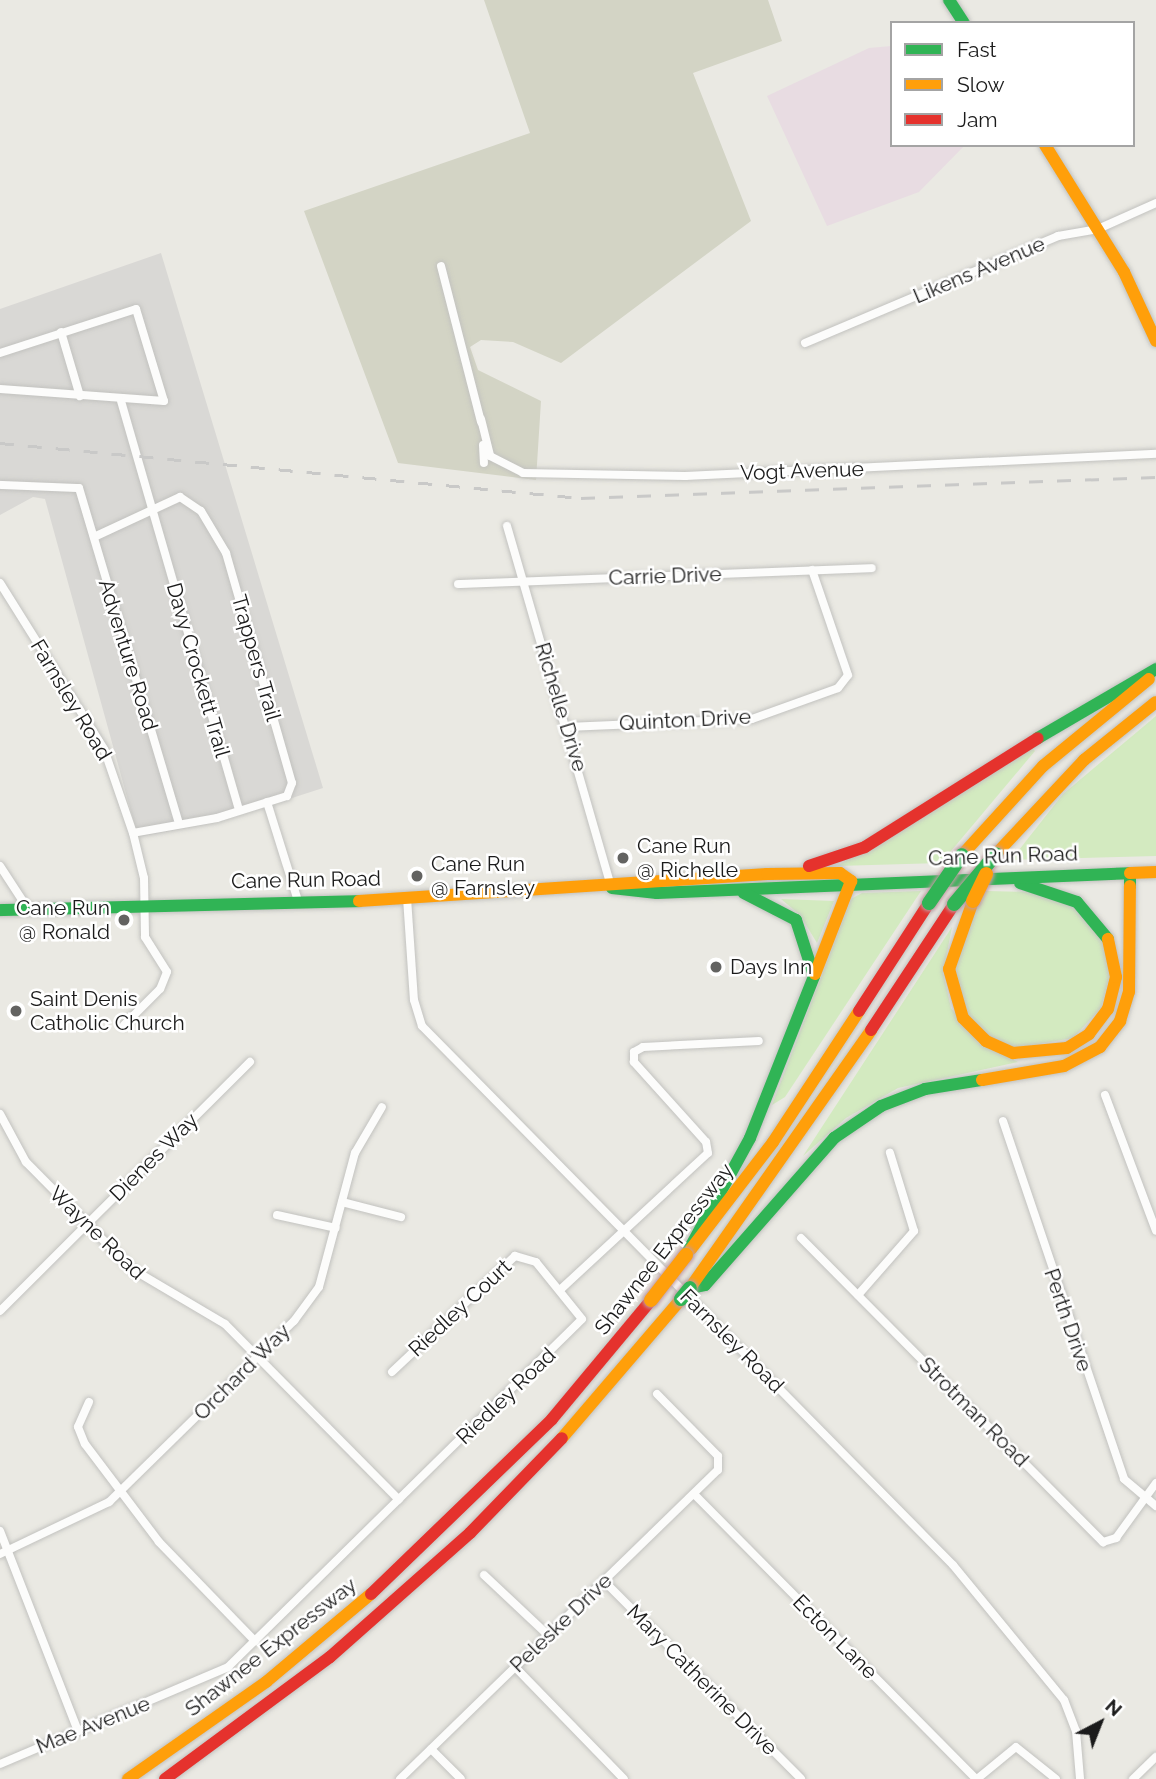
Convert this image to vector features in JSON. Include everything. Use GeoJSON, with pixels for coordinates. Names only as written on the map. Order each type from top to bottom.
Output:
{"type":"FeatureCollection","features":[{"type":"Feature","properties":{"kind":"main road"},"geometry":{"type":"LineString","coordinates":[[949,0],[963,21]]}},
{"type":"Feature","properties":{"kind":"main road"},"geometry":{"type":"LineString","coordinates":[[1046,147],[1153,323],[1156,341]]}},
{"type":"Feature","properties":{"kind":"main road"},"geometry":{"type":"LineString","coordinates":[[767,874],[857,851],[1093,701],[1156,669]]}},
{"type":"Feature","properties":{"kind":"main road","name":"Shawnee Expressway"},"geometry":{"type":"LineString","coordinates":[[128,1779],[275,1675],[420,1553],[552,1419],[651,1300],[766,1152],[962,855],[1058,751],[1156,674]]}},
{"type":"Feature","properties":{"kind":"main road","name":"Shawnee Expressway"},"geometry":{"type":"LineString","coordinates":[[165,1779],[330,1657],[453,1550],[583,1418],[667,1317],[796,1144],[954,904],[996,854],[1084,760],[1156,702]]}},
{"type":"Feature","properties":{"kind":"main road"},"geometry":{"type":"LineString","coordinates":[[996,854],[973,901],[950,959],[949,983],[963,1018],[986,1041],[1013,1053],[1045,1055],[1080,1041],[1112,999],[1116,970],[1110,941],[1077,902],[1005,879]]}},
{"type":"Feature","properties":{"kind":"main road","name":"Cane Run Road"},"geometry":{"type":"LineString","coordinates":[[612,888],[635,893],[851,881],[1005,879],[1156,872]]}},
{"type":"Feature","properties":{"kind":"main road","name":"Cane Run Road"},"geometry":{"type":"LineString","coordinates":[[0,910],[407,898],[612,888],[767,874],[840,873],[851,881]]}},
{"type":"Feature","properties":{"kind":"main road"},"geometry":{"type":"LineString","coordinates":[[690,1287],[705,1285],[814,1159],[870,1113],[925,1089],[1064,1066],[1100,1047],[1120,1021],[1129,992],[1130,873]]}},
{"type":"Feature","properties":{"kind":"main road"},"geometry":{"type":"LineString","coordinates":[[686,1255],[750,1138],[851,881]]}},
{"type":"Feature","properties":{"kind":"main road"},"geometry":{"type":"LineString","coordinates":[[729,888],[768,900],[796,920],[811,952],[814,976]]}},
{"type":"Feature","properties":{"kind":"street","name":"Likens Avenue"},"geometry":{"type":"LineString","coordinates":[[805,344],[1058,236],[1098,229],[1156,203]]}},
{"type":"Feature","properties":{"kind":"street","name":"Vogt Avenue"},"geometry":{"type":"LineString","coordinates":[[441,266],[490,456],[523,473],[685,476],[1156,454]]}},
{"type":"Feature","properties":{"kind":"street"},"geometry":{"type":"LineString","coordinates":[[0,353],[136,309],[164,401],[121,401],[0,389]]}},
{"type":"Feature","properties":{"kind":"street"},"geometry":{"type":"LineString","coordinates":[[61,332],[80,396]]}},
{"type":"Feature","properties":{"kind":"street","name":"Davy Crockett Trail"},"geometry":{"type":"LineString","coordinates":[[121,401],[239,810]]}},
{"type":"Feature","properties":{"kind":"street","name":"Vogt Avenue"},"geometry":{"type":"LineString","coordinates":[[481,419],[484,463]]}},
{"type":"Feature","properties":{"kind":"street","name":"Adventure Road"},"geometry":{"type":"LineString","coordinates":[[0,485],[79,488],[177,821]]}},
{"type":"Feature","properties":{"kind":"street","name":"Trappers Trail"},"geometry":{"type":"LineString","coordinates":[[152,511],[180,497],[196,505],[222,541],[292,783],[291,792],[267,802]]}},
{"type":"Feature","properties":{"kind":"street"},"geometry":{"type":"LineString","coordinates":[[94,537],[152,511]]}},
{"type":"Feature","properties":{"kind":"street","name":"Richelle Drive"},"geometry":{"type":"LineString","coordinates":[[507,526],[612,888]]}},
{"type":"Feature","properties":{"kind":"street","name":"Carrie Drive"},"geometry":{"type":"LineString","coordinates":[[458,584],[872,568]]}},
{"type":"Feature","properties":{"kind":"street","name":"Quinton Drive"},"geometry":{"type":"LineString","coordinates":[[567,727],[752,719],[838,688],[848,675],[811,570]]}},
{"type":"Feature","properties":{"kind":"street","name":"Farnsley Road"},"geometry":{"type":"LineString","coordinates":[[0,583],[104,749],[133,833],[145,905],[145,937],[167,972],[160,989],[124,1025]]}},
{"type":"Feature","properties":{"kind":"street"},"geometry":{"type":"LineString","coordinates":[[133,833],[267,802],[298,901]]}},
{"type":"Feature","properties":{"kind":"street"},"geometry":{"type":"LineString","coordinates":[[0,866],[28,909]]}},
{"type":"Feature","properties":{"kind":"street","name":"Farnsley Road"},"geometry":{"type":"LineString","coordinates":[[407,898],[414,1000],[422,1026],[933,1544],[1044,1672],[1072,1720],[1080,1779]]}},
{"type":"Feature","properties":{"kind":"street"},"geometry":{"type":"LineString","coordinates":[[561,1289],[709,1148],[654,1088],[634,1052],[643,1047],[759,1041]]}},
{"type":"Feature","properties":{"kind":"street","name":"Dienes Way"},"geometry":{"type":"LineString","coordinates":[[0,1311],[250,1062]]}},
{"type":"Feature","properties":{"kind":"street"},"geometry":{"type":"LineString","coordinates":[[1105,1095],[1156,1231]]}},
{"type":"Feature","properties":{"kind":"street","name":"Orchard Way"},"geometry":{"type":"LineString","coordinates":[[4,1553],[81,1519],[124,1489],[312,1300],[336,1228],[355,1153],[382,1107]]}},
{"type":"Feature","properties":{"kind":"street","name":"Wayne Road"},"geometry":{"type":"LineString","coordinates":[[0,1114],[26,1162],[86,1225],[141,1278],[225,1324],[399,1500]]}},
{"type":"Feature","properties":{"kind":"street","name":"Perth Drive"},"geometry":{"type":"LineString","coordinates":[[1003,1121],[1120,1469],[1145,1499],[1156,1506]]}},
{"type":"Feature","properties":{"kind":"street"},"geometry":{"type":"LineString","coordinates":[[858,1295],[914,1231],[890,1153]]}},
{"type":"Feature","properties":{"kind":"street"},"geometry":{"type":"LineString","coordinates":[[342,1202],[401,1217]]}},
{"type":"Feature","properties":{"kind":"street"},"geometry":{"type":"LineString","coordinates":[[277,1215],[336,1228]]}},
{"type":"Feature","properties":{"kind":"street","name":"Strotman Road"},"geometry":{"type":"LineString","coordinates":[[801,1238],[1103,1542],[1116,1538],[1145,1499]]}},
{"type":"Feature","properties":{"kind":"street","name":"Riedley Court"},"geometry":{"type":"LineString","coordinates":[[392,1372],[507,1261],[532,1259],[561,1289]]}},
{"type":"Feature","properties":{"kind":"street","name":"Riedley Road"},"geometry":{"type":"LineString","coordinates":[[255,1641],[581,1321],[561,1289]]}},
{"type":"Feature","properties":{"kind":"street","name":"Peleske Drive"},"geometry":{"type":"LineString","coordinates":[[400,1779],[694,1494],[720,1465],[657,1394]]}},
{"type":"Feature","properties":{"kind":"street"},"geometry":{"type":"LineString","coordinates":[[89,1402],[79,1432],[124,1489],[159,1542],[255,1641]]}},
{"type":"Feature","properties":{"kind":"street"},"geometry":{"type":"LineString","coordinates":[[1145,1499],[1156,1483]]}},
{"type":"Feature","properties":{"kind":"street","name":"Ecton Lane"},"geometry":{"type":"LineString","coordinates":[[694,1494],[977,1779]]}},
{"type":"Feature","properties":{"kind":"street"},"geometry":{"type":"LineString","coordinates":[[0,1531],[4,1553],[78,1731]]}},
{"type":"Feature","properties":{"kind":"street"},"geometry":{"type":"LineString","coordinates":[[484,1575],[548,1635]]}},
{"type":"Feature","properties":{"kind":"street","name":"Mary Catherine Drive"},"geometry":{"type":"LineString","coordinates":[[604,1581],[800,1779]]}},
{"type":"Feature","properties":{"kind":"street","name":"Mae Avenue"},"geometry":{"type":"LineString","coordinates":[[0,1764],[218,1674],[255,1641]]}},
{"type":"Feature","properties":{"kind":"street"},"geometry":{"type":"LineString","coordinates":[[515,1667],[624,1779]]}},
{"type":"Feature","properties":{"kind":"street"},"geometry":{"type":"LineString","coordinates":[[977,1779],[1016,1747],[1056,1779]]}},
{"type":"Feature","properties":{"kind":"street"},"geometry":{"type":"LineString","coordinates":[[431,1749],[461,1779]]}},
{"type":"Feature","properties":{"kind":"street"},"geometry":{"type":"LineString","coordinates":[[1133,1779],[1156,1757]]}},
{"type":"Feature","properties":{"kind":"shaded area"},"geometry":{"type":"Polygon","coordinates":[[[484,0],[768,0],[782,41],[693,73],[751,221],[561,363],[513,342],[481,340],[470,347],[478,370],[541,401],[536,480],[398,463],[304,211],[530,133],[484,0]]]}},
{"type":"Feature","properties":{"kind":"shaded area"},"geometry":{"type":"Polygon","coordinates":[[[890,46],[890,147],[963,147],[919,192],[827,226],[767,96],[869,48],[890,46]]]}},
{"type":"Feature","properties":{"kind":"shaded area"},"geometry":{"type":"Polygon","coordinates":[[[161,253],[323,788],[214,823],[138,837],[45,499],[33,497],[0,515],[0,309],[161,253]]]}},
{"type":"Feature","properties":{"kind":"green space"},"geometry":{"type":"Polygon","coordinates":[[[1156,716],[1156,856],[1011,860],[1063,794],[1156,716]]]}},
{"type":"Feature","properties":{"kind":"green space"},"geometry":{"type":"Polygon","coordinates":[[[1029,745],[1035,751],[941,863],[837,866],[1029,745]]]}},
{"type":"Feature","properties":{"kind":"green space"},"geometry":{"type":"Polygon","coordinates":[[[921,891],[785,1097],[772,1105],[851,899],[862,893],[921,891]]]}},
{"type":"Feature","properties":{"kind":"green space"},"geometry":{"type":"Polygon","coordinates":[[[985,891],[1037,892],[1079,910],[1103,941],[1110,975],[1101,1008],[1073,1038],[1016,1048],[987,1035],[965,1013],[954,979],[957,949],[985,891]]]}},
{"type":"Feature","properties":{"kind":"green space"},"geometry":{"type":"Polygon","coordinates":[[[781,899],[834,901],[817,943],[800,915],[781,899]]]}},
{"type":"Feature","properties":{"kind":"green space"},"geometry":{"type":"Polygon","coordinates":[[[952,927],[943,973],[951,1008],[978,1042],[1018,1062],[898,1088],[846,1118],[803,1156],[952,927]]]}},
{"type":"Feature","properties":{"kind":"railway"},"geometry":{"type":"LineString","coordinates":[[0,443],[581,498],[1156,477]]}},
{"type":"Feature","properties":{"kind":"traffic: fast"},"geometry":{"type":"LineString","coordinates":[[949,0],[963,21]]}},
{"type":"Feature","properties":{"kind":"traffic: fast"},"geometry":{"type":"LineString","coordinates":[[1038,738],[1156,669]]}},
{"type":"Feature","properties":{"kind":"traffic: fast"},"geometry":{"type":"LineString","coordinates":[[954,904],[996,854]]}},
{"type":"Feature","properties":{"kind":"traffic: fast"},"geometry":{"type":"LineString","coordinates":[[929,903],[962,855]]}},
{"type":"Feature","properties":{"kind":"traffic: fast"},"geometry":{"type":"LineString","coordinates":[[612,888],[657,893],[1130,873],[1130,886]]}},
{"type":"Feature","properties":{"kind":"traffic: fast"},"geometry":{"type":"LineString","coordinates":[[1020,883],[1077,902],[1108,939]]}},
{"type":"Feature","properties":{"kind":"traffic: fast"},"geometry":{"type":"LineString","coordinates":[[686,1255],[750,1138],[814,976],[796,920],[744,893]]}},
{"type":"Feature","properties":{"kind":"traffic: fast"},"geometry":{"type":"LineString","coordinates":[[0,910],[359,901]]}},
{"type":"Feature","properties":{"kind":"traffic: fast"},"geometry":{"type":"LineString","coordinates":[[690,1288],[705,1285],[834,1138],[881,1106],[925,1089],[982,1080]]}},
{"type":"Feature","properties":{"kind":"traffic: fast"},"geometry":{"type":"LineString","coordinates":[[681,1299],[690,1288]]}},
{"type":"Feature","properties":{"kind":"traffic: slow"},"geometry":{"type":"LineString","coordinates":[[1046,147],[1124,272],[1156,341]]}},
{"type":"Feature","properties":{"kind":"traffic: slow"},"geometry":{"type":"LineString","coordinates":[[962,855],[1043,766],[1149,679]]}},
{"type":"Feature","properties":{"kind":"traffic: slow"},"geometry":{"type":"LineString","coordinates":[[996,854],[1084,760],[1156,702]]}},
{"type":"Feature","properties":{"kind":"traffic: slow"},"geometry":{"type":"LineString","coordinates":[[1130,873],[1156,872]]}},
{"type":"Feature","properties":{"kind":"traffic: slow"},"geometry":{"type":"LineString","coordinates":[[359,901],[767,874],[840,873],[851,881]]}},
{"type":"Feature","properties":{"kind":"traffic: slow"},"geometry":{"type":"LineString","coordinates":[[973,901],[986,874]]}},
{"type":"Feature","properties":{"kind":"traffic: slow"},"geometry":{"type":"LineString","coordinates":[[815,974],[851,881]]}},
{"type":"Feature","properties":{"kind":"traffic: slow"},"geometry":{"type":"LineString","coordinates":[[982,1080],[1064,1066],[1100,1047],[1120,1021],[1129,992],[1130,886]]}},
{"type":"Feature","properties":{"kind":"traffic: slow"},"geometry":{"type":"LineString","coordinates":[[973,901],[949,969],[963,1018],[986,1041],[1013,1053],[1067,1048],[1089,1034],[1108,1009],[1116,977],[1108,939]]}},
{"type":"Feature","properties":{"kind":"traffic: slow"},"geometry":{"type":"LineString","coordinates":[[691,1249],[773,1142],[859,1011]]}},
{"type":"Feature","properties":{"kind":"traffic: slow"},"geometry":{"type":"LineString","coordinates":[[690,1288],[871,1030]]}},
{"type":"Feature","properties":{"kind":"traffic: slow"},"geometry":{"type":"LineString","coordinates":[[651,1300],[686,1255]]}},
{"type":"Feature","properties":{"kind":"traffic: slow"},"geometry":{"type":"LineString","coordinates":[[562,1438],[681,1299]]}},
{"type":"Feature","properties":{"kind":"traffic: slow"},"geometry":{"type":"LineString","coordinates":[[128,1779],[266,1682],[371,1594]]}},
{"type":"Feature","properties":{"kind":"traffic: jam"},"geometry":{"type":"LineString","coordinates":[[809,866],[865,847],[1038,738]]}},
{"type":"Feature","properties":{"kind":"traffic: jam"},"geometry":{"type":"LineString","coordinates":[[859,1011],[929,903]]}},
{"type":"Feature","properties":{"kind":"traffic: jam"},"geometry":{"type":"LineString","coordinates":[[871,1030],[954,904]]}},
{"type":"Feature","properties":{"kind":"traffic: jam"},"geometry":{"type":"LineString","coordinates":[[371,1594],[552,1419],[651,1300]]}},
{"type":"Feature","properties":{"kind":"traffic: jam"},"geometry":{"type":"LineString","coordinates":[[165,1779],[330,1657],[470,1533],[562,1438]]}},
{"type":"Feature","properties":{"kind":"place","name":"Cane Run @ Richelle"},"geometry":{"type":"Point","coordinates":[623,858]}},
{"type":"Feature","properties":{"kind":"place","name":"Cane Run @ Farnsley"},"geometry":{"type":"Point","coordinates":[417,876]}},
{"type":"Feature","properties":{"kind":"place","name":"Cane Run @ Ronald"},"geometry":{"type":"Point","coordinates":[124,920]}},
{"type":"Feature","properties":{"kind":"place","name":"Days Inn"},"geometry":{"type":"Point","coordinates":[716,967]}},
{"type":"Feature","properties":{"kind":"place","name":"Saint Denis Catholic Church"},"geometry":{"type":"Point","coordinates":[16,1011]}}]}
